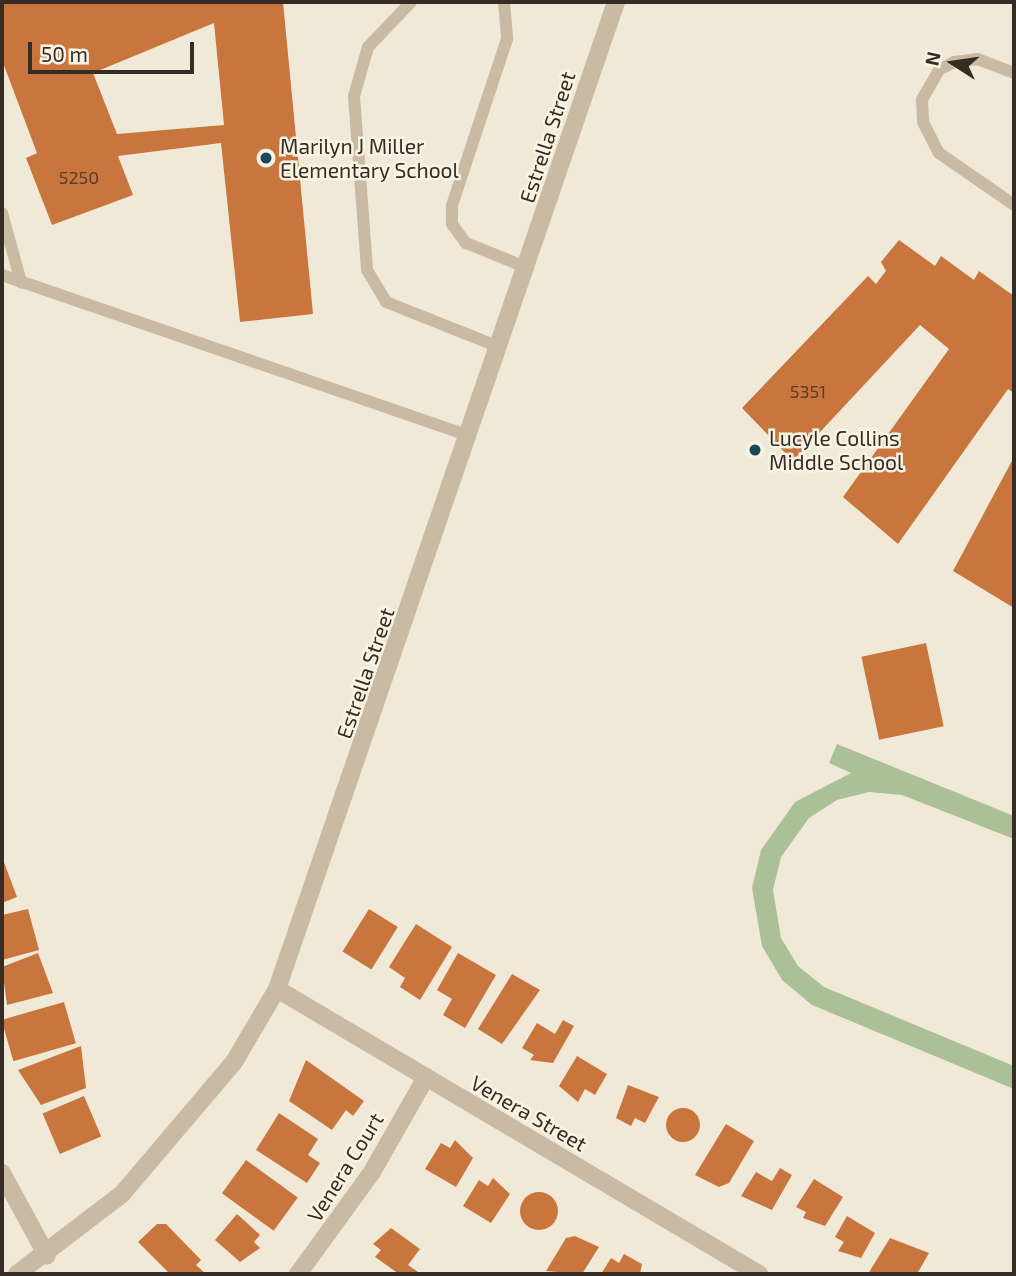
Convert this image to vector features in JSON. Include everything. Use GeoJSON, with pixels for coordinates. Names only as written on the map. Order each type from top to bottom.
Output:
{"type":"FeatureCollection","features":[{"type":"Feature","properties":{"kind":"street","name":"Estrella Street"},"geometry":{"type":"LineString","coordinates":[[17,1274],[47,1256],[122,1194],[180,1129],[234,1062],[277,989],[470,436],[616,2]]}},
{"type":"Feature","properties":{"kind":"street","name":"Venera Street"},"geometry":{"type":"LineString","coordinates":[[277,989],[425,1079],[759,1274]]}},
{"type":"Feature","properties":{"kind":"street","name":"Venera Court"},"geometry":{"type":"LineString","coordinates":[[298,1274],[373,1172],[425,1079]]}},
{"type":"Feature","properties":{"kind":"street"},"geometry":{"type":"LineString","coordinates":[[2,1172],[47,1256]]}},
{"type":"Feature","properties":{"kind":"lane"},"geometry":{"type":"LineString","coordinates":[[411,2],[381,26],[356,84],[367,270],[386,302],[499,347]]}},
{"type":"Feature","properties":{"kind":"lane"},"geometry":{"type":"LineString","coordinates":[[504,2],[507,39],[452,205],[452,224],[467,243],[527,268]]}},
{"type":"Feature","properties":{"kind":"lane"},"geometry":{"type":"LineString","coordinates":[[1014,73],[978,59],[954,61],[939,70],[922,100],[923,122],[939,153],[1014,205]]}},
{"type":"Feature","properties":{"kind":"lane"},"geometry":{"type":"LineString","coordinates":[[2,213],[21,282]]}},
{"type":"Feature","properties":{"kind":"lane"},"geometry":{"type":"LineString","coordinates":[[2,275],[470,436]]}},
{"type":"Feature","properties":{"kind":"green space"},"geometry":{"type":"Polygon","coordinates":[[[837,744],[1014,816],[1014,839],[902,795],[869,792],[837,800],[809,818],[781,857],[773,890],[781,938],[798,966],[824,987],[1014,1066],[1014,1089],[812,1005],[782,980],[762,946],[752,888],[761,850],[795,802],[851,773],[829,763],[837,744]]]}},
{"type":"Feature","properties":{"kind":"building"},"geometry":{"type":"Polygon","coordinates":[[[2,2],[283,2],[313,314],[240,322],[221,143],[118,156],[133,195],[52,225],[26,158],[37,153],[2,60],[2,2]],[[214,23],[93,73],[117,134],[224,125],[214,23]]]}},
{"type":"Feature","properties":{"kind":"building"},"geometry":{"type":"Polygon","coordinates":[[[899,240],[935,266],[941,256],[974,280],[979,271],[1014,296],[1014,393],[1008,389],[898,544],[843,497],[949,349],[920,325],[793,461],[742,408],[868,276],[876,284],[886,271],[881,262],[899,240]]]}},
{"type":"Feature","properties":{"kind":"building"},"geometry":{"type":"Polygon","coordinates":[[[1014,457],[1014,608],[953,571],[1014,457]]]}},
{"type":"Feature","properties":{"kind":"building"},"geometry":{"type":"Polygon","coordinates":[[[926,643],[944,726],[879,740],[861,657],[926,643]]]}},
{"type":"Feature","properties":{"kind":"building"},"geometry":{"type":"Polygon","coordinates":[[[2,857],[17,897],[2,903],[2,857]]]}},
{"type":"Feature","properties":{"kind":"building"},"geometry":{"type":"Polygon","coordinates":[[[28,909],[39,950],[2,960],[2,915],[28,909]]]}},
{"type":"Feature","properties":{"kind":"building"},"geometry":{"type":"Polygon","coordinates":[[[369,909],[398,927],[371,969],[343,951],[369,909]]]}},
{"type":"Feature","properties":{"kind":"building"},"geometry":{"type":"Polygon","coordinates":[[[416,924],[452,947],[420,1000],[400,987],[405,978],[389,967],[416,924]]]}},
{"type":"Feature","properties":{"kind":"building"},"geometry":{"type":"Polygon","coordinates":[[[38,953],[53,993],[7,1005],[2,967],[38,953]]]}},
{"type":"Feature","properties":{"kind":"building"},"geometry":{"type":"Polygon","coordinates":[[[458,953],[496,975],[465,1028],[443,1015],[452,999],[437,990],[458,953]]]}},
{"type":"Feature","properties":{"kind":"building"},"geometry":{"type":"Polygon","coordinates":[[[512,974],[540,990],[502,1044],[478,1029],[512,974]]]}},
{"type":"Feature","properties":{"kind":"building"},"geometry":{"type":"Polygon","coordinates":[[[64,1002],[76,1043],[13,1061],[2,1020],[64,1002]]]}},
{"type":"Feature","properties":{"kind":"building"},"geometry":{"type":"Polygon","coordinates":[[[563,1020],[574,1026],[553,1063],[530,1060],[534,1055],[522,1048],[537,1023],[555,1034],[563,1020]]]}},
{"type":"Feature","properties":{"kind":"building"},"geometry":{"type":"Polygon","coordinates":[[[81,1046],[86,1088],[41,1105],[18,1070],[81,1046]]]}},
{"type":"Feature","properties":{"kind":"building"},"geometry":{"type":"Polygon","coordinates":[[[577,1056],[607,1074],[595,1095],[585,1089],[578,1102],[559,1086],[577,1056]]]}},
{"type":"Feature","properties":{"kind":"building"},"geometry":{"type":"Polygon","coordinates":[[[306,1060],[364,1101],[353,1116],[346,1110],[332,1130],[289,1101],[306,1060]]]}},
{"type":"Feature","properties":{"kind":"building"},"geometry":{"type":"Polygon","coordinates":[[[628,1085],[659,1097],[645,1123],[635,1118],[631,1126],[616,1118],[628,1085]]]}},
{"type":"Feature","properties":{"kind":"building"},"geometry":{"type":"Polygon","coordinates":[[[84,1096],[101,1137],[60,1154],[43,1114],[84,1096]]]}},
{"type":"Feature","properties":{"kind":"building"},"geometry":{"type":"Polygon","coordinates":[[[683,1108],[695,1113],[700,1125],[695,1137],[683,1142],[671,1137],[666,1125],[671,1113],[683,1108]]]}},
{"type":"Feature","properties":{"kind":"building"},"geometry":{"type":"Polygon","coordinates":[[[279,1113],[318,1139],[308,1155],[320,1163],[307,1183],[256,1150],[279,1113]]]}},
{"type":"Feature","properties":{"kind":"building"},"geometry":{"type":"Polygon","coordinates":[[[726,1124],[754,1141],[729,1183],[719,1187],[695,1175],[726,1124]]]}},
{"type":"Feature","properties":{"kind":"building"},"geometry":{"type":"Polygon","coordinates":[[[455,1140],[473,1158],[456,1187],[425,1169],[441,1143],[450,1148],[455,1140]]]}},
{"type":"Feature","properties":{"kind":"building"},"geometry":{"type":"Polygon","coordinates":[[[246,1160],[298,1198],[274,1231],[222,1193],[246,1160]]]}},
{"type":"Feature","properties":{"kind":"building"},"geometry":{"type":"Polygon","coordinates":[[[780,1168],[792,1175],[772,1210],[741,1196],[756,1172],[772,1181],[780,1168]]]}},
{"type":"Feature","properties":{"kind":"building"},"geometry":{"type":"Polygon","coordinates":[[[493,1178],[510,1194],[491,1223],[463,1206],[479,1180],[488,1186],[493,1178]]]}},
{"type":"Feature","properties":{"kind":"building"},"geometry":{"type":"Polygon","coordinates":[[[814,1179],[843,1197],[825,1226],[803,1218],[806,1212],[796,1207],[814,1179]]]}},
{"type":"Feature","properties":{"kind":"building"},"geometry":{"type":"Polygon","coordinates":[[[539,1192],[552,1198],[558,1211],[552,1224],[539,1230],[526,1224],[520,1211],[526,1198],[539,1192]]]}},
{"type":"Feature","properties":{"kind":"building"},"geometry":{"type":"Polygon","coordinates":[[[237,1214],[260,1235],[254,1242],[260,1248],[240,1262],[215,1240],[237,1214]]]}},
{"type":"Feature","properties":{"kind":"building"},"geometry":{"type":"Polygon","coordinates":[[[847,1216],[875,1233],[861,1258],[838,1251],[844,1242],[835,1237],[847,1216]]]}},
{"type":"Feature","properties":{"kind":"building"},"geometry":{"type":"Polygon","coordinates":[[[157,1224],[166,1224],[201,1260],[196,1265],[206,1274],[170,1274],[138,1242],[157,1224]]]}},
{"type":"Feature","properties":{"kind":"building"},"geometry":{"type":"Polygon","coordinates":[[[391,1228],[420,1249],[408,1265],[421,1274],[399,1274],[375,1257],[381,1250],[373,1244],[391,1228]]]}},
{"type":"Feature","properties":{"kind":"building"},"geometry":{"type":"Polygon","coordinates":[[[575,1236],[599,1247],[582,1274],[546,1271],[566,1238],[575,1236]]]}},
{"type":"Feature","properties":{"kind":"building"},"geometry":{"type":"Polygon","coordinates":[[[890,1238],[929,1253],[917,1274],[868,1274],[890,1238]]]}},
{"type":"Feature","properties":{"kind":"building"},"geometry":{"type":"Polygon","coordinates":[[[624,1254],[642,1264],[640,1274],[601,1274],[611,1258],[619,1263],[624,1254]]]}},
{"type":"Feature","properties":{"kind":"place","name":"Marilyn J Miller Elementary School"},"geometry":{"type":"Point","coordinates":[266,158]}},
{"type":"Feature","properties":{"kind":"place","name":"Lucyle Collins Middle School"},"geometry":{"type":"Point","coordinates":[755,450]}}]}
